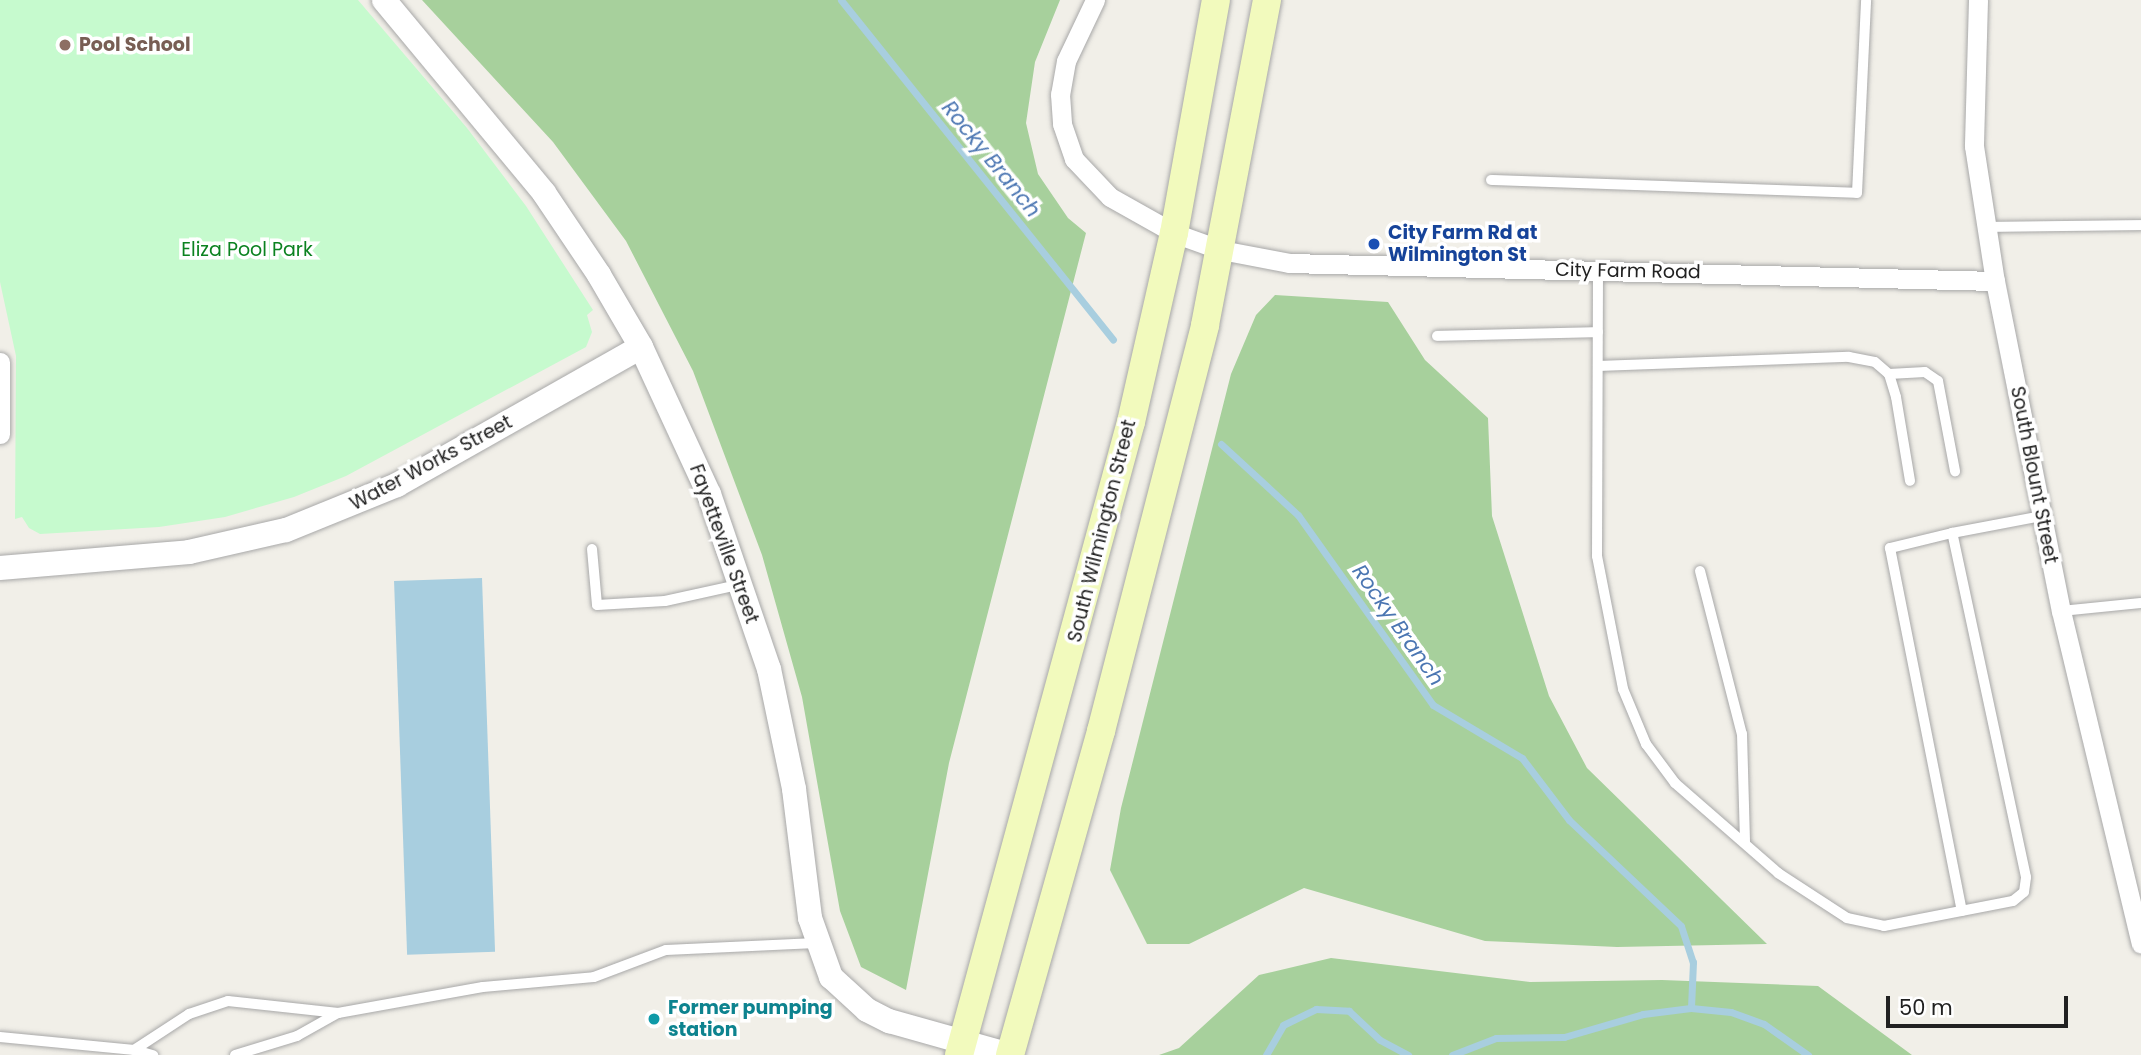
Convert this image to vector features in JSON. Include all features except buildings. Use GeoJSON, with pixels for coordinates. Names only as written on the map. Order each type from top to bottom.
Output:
{"type":"FeatureCollection","features":[{"type":"Feature","properties":{"kind":"main road","name":"South Wilmington Street"},"geometry":{"type":"LineString","coordinates":[[961,1049],[1112,494],[1174,233],[1216,0]]}},
{"type":"Feature","properties":{"kind":"main road"},"geometry":{"type":"LineString","coordinates":[[1010,1055],[1157,518],[1221,250],[1267,0]]}},
{"type":"Feature","properties":{"kind":"street","name":"Fayetteville Street"},"geometry":{"type":"LineString","coordinates":[[384,0],[544,193],[641,346],[709,494],[742,584],[769,670],[794,789],[816,943],[831,977],[867,1010],[961,1049],[1010,1055]]}},
{"type":"Feature","properties":{"kind":"street","name":"City Farm Road"},"geometry":{"type":"LineString","coordinates":[[1095,0],[1062,75],[1059,109],[1064,135],[1074,159],[1098,187],[1174,233],[1221,250],[1289,263],[1995,281]]}},
{"type":"Feature","properties":{"kind":"street","name":"South Blount Street"},"geometry":{"type":"LineString","coordinates":[[1978,0],[1974,145],[1995,281],[2061,611],[2141,943]]}},
{"type":"Feature","properties":{"kind":"street","name":"Water Works Street"},"geometry":{"type":"LineString","coordinates":[[0,568],[190,552],[286,530],[397,485],[641,346]]}},
{"type":"Feature","properties":{"kind":"street"},"geometry":{"type":"LineString","coordinates":[[0,362],[0,434]]}},
{"type":"Feature","properties":{"kind":"lane"},"geometry":{"type":"LineString","coordinates":[[1491,180],[1857,193],[1866,0]]}},
{"type":"Feature","properties":{"kind":"lane"},"geometry":{"type":"LineString","coordinates":[[1987,227],[2141,225]]}},
{"type":"Feature","properties":{"kind":"lane"},"geometry":{"type":"LineString","coordinates":[[1598,271],[1597,556],[1623,689],[1647,744],[1675,783],[1810,898],[1862,924],[1884,926],[2014,901],[2024,892],[2026,877],[1952,533]]}},
{"type":"Feature","properties":{"kind":"lane"},"geometry":{"type":"LineString","coordinates":[[1437,336],[1598,332]]}},
{"type":"Feature","properties":{"kind":"lane"},"geometry":{"type":"LineString","coordinates":[[1598,366],[1849,357],[1875,362],[1889,374],[1910,481]]}},
{"type":"Feature","properties":{"kind":"lane"},"geometry":{"type":"LineString","coordinates":[[1889,374],[1925,372],[1938,381],[1955,471]]}},
{"type":"Feature","properties":{"kind":"lane"},"geometry":{"type":"LineString","coordinates":[[1962,911],[1890,548],[2042,516]]}},
{"type":"Feature","properties":{"kind":"lane"},"geometry":{"type":"LineString","coordinates":[[592,549],[597,605],[665,601],[742,584]]}},
{"type":"Feature","properties":{"kind":"lane"},"geometry":{"type":"LineString","coordinates":[[1700,571],[1742,734],[1745,843]]}},
{"type":"Feature","properties":{"kind":"lane"},"geometry":{"type":"LineString","coordinates":[[2061,611],[2141,603]]}},
{"type":"Feature","properties":{"kind":"lane"},"geometry":{"type":"LineString","coordinates":[[135,1050],[189,1014],[228,1001],[338,1013],[483,987],[594,977],[666,950],[816,943]]}},
{"type":"Feature","properties":{"kind":"lane"},"geometry":{"type":"LineString","coordinates":[[234,1055],[298,1036],[338,1013]]}},
{"type":"Feature","properties":{"kind":"lane"},"geometry":{"type":"LineString","coordinates":[[0,1037],[66,1047],[135,1050],[153,1055]]}},
{"type":"Feature","properties":{"kind":"green space","name":"Eliza Pool Park"},"geometry":{"type":"Polygon","coordinates":[[[0,0],[358,0],[467,128],[526,206],[593,310],[587,315],[592,332],[586,347],[346,476],[294,497],[225,517],[159,527],[40,534],[29,528],[22,517],[15,519],[16,356],[0,282],[0,0]]]}},
{"type":"Feature","properties":{"kind":"green space"},"geometry":{"type":"Polygon","coordinates":[[[422,0],[1060,0],[1035,62],[1026,123],[1038,174],[1068,218],[1086,233],[949,763],[906,990],[861,967],[840,911],[802,697],[762,555],[693,371],[626,241],[553,142],[422,0]]]}},
{"type":"Feature","properties":{"kind":"green space"},"geometry":{"type":"Polygon","coordinates":[[[1275,295],[1388,302],[1425,360],[1488,418],[1492,516],[1549,696],[1587,768],[1767,944],[1617,947],[1485,941],[1304,888],[1189,944],[1147,944],[1110,870],[1121,808],[1231,374],[1256,315],[1275,295]]]}},
{"type":"Feature","properties":{"kind":"green space"},"geometry":{"type":"Polygon","coordinates":[[[1331,958],[1530,982],[1662,980],[1818,986],[1912,1055],[1159,1055],[1179,1048],[1259,975],[1331,958]]]}},
{"type":"Feature","properties":{"kind":"water"},"geometry":{"type":"Polygon","coordinates":[[[482,578],[495,952],[407,955],[394,581],[482,578]]]}},
{"type":"Feature","properties":{"kind":"waterway","name":"Rocky Branch"},"geometry":{"type":"LineString","coordinates":[[841,0],[1113,340]]}},
{"type":"Feature","properties":{"kind":"waterway","name":"Rocky Branch"},"geometry":{"type":"LineString","coordinates":[[1221,444],[1298,515],[1433,705],[1522,758],[1569,820],[1681,926],[1693,962],[1691,1008]]}},
{"type":"Feature","properties":{"kind":"waterway"},"geometry":{"type":"LineString","coordinates":[[1452,1055],[1496,1038],[1564,1037],[1643,1014],[1691,1008],[1731,1012],[1764,1024],[1808,1055]]}},
{"type":"Feature","properties":{"kind":"waterway"},"geometry":{"type":"LineString","coordinates":[[1266,1055],[1283,1025],[1316,1009],[1349,1011],[1380,1040],[1408,1055]]}},
{"type":"Feature","properties":{"kind":"place","name":"Pool School"},"geometry":{"type":"Point","coordinates":[65,45]}},
{"type":"Feature","properties":{"kind":"place","name":"City Farm Rd at Wilmington St"},"geometry":{"type":"Point","coordinates":[1374,244]}},
{"type":"Feature","properties":{"kind":"place","name":"Former pumping station"},"geometry":{"type":"Point","coordinates":[654,1019]}}]}
